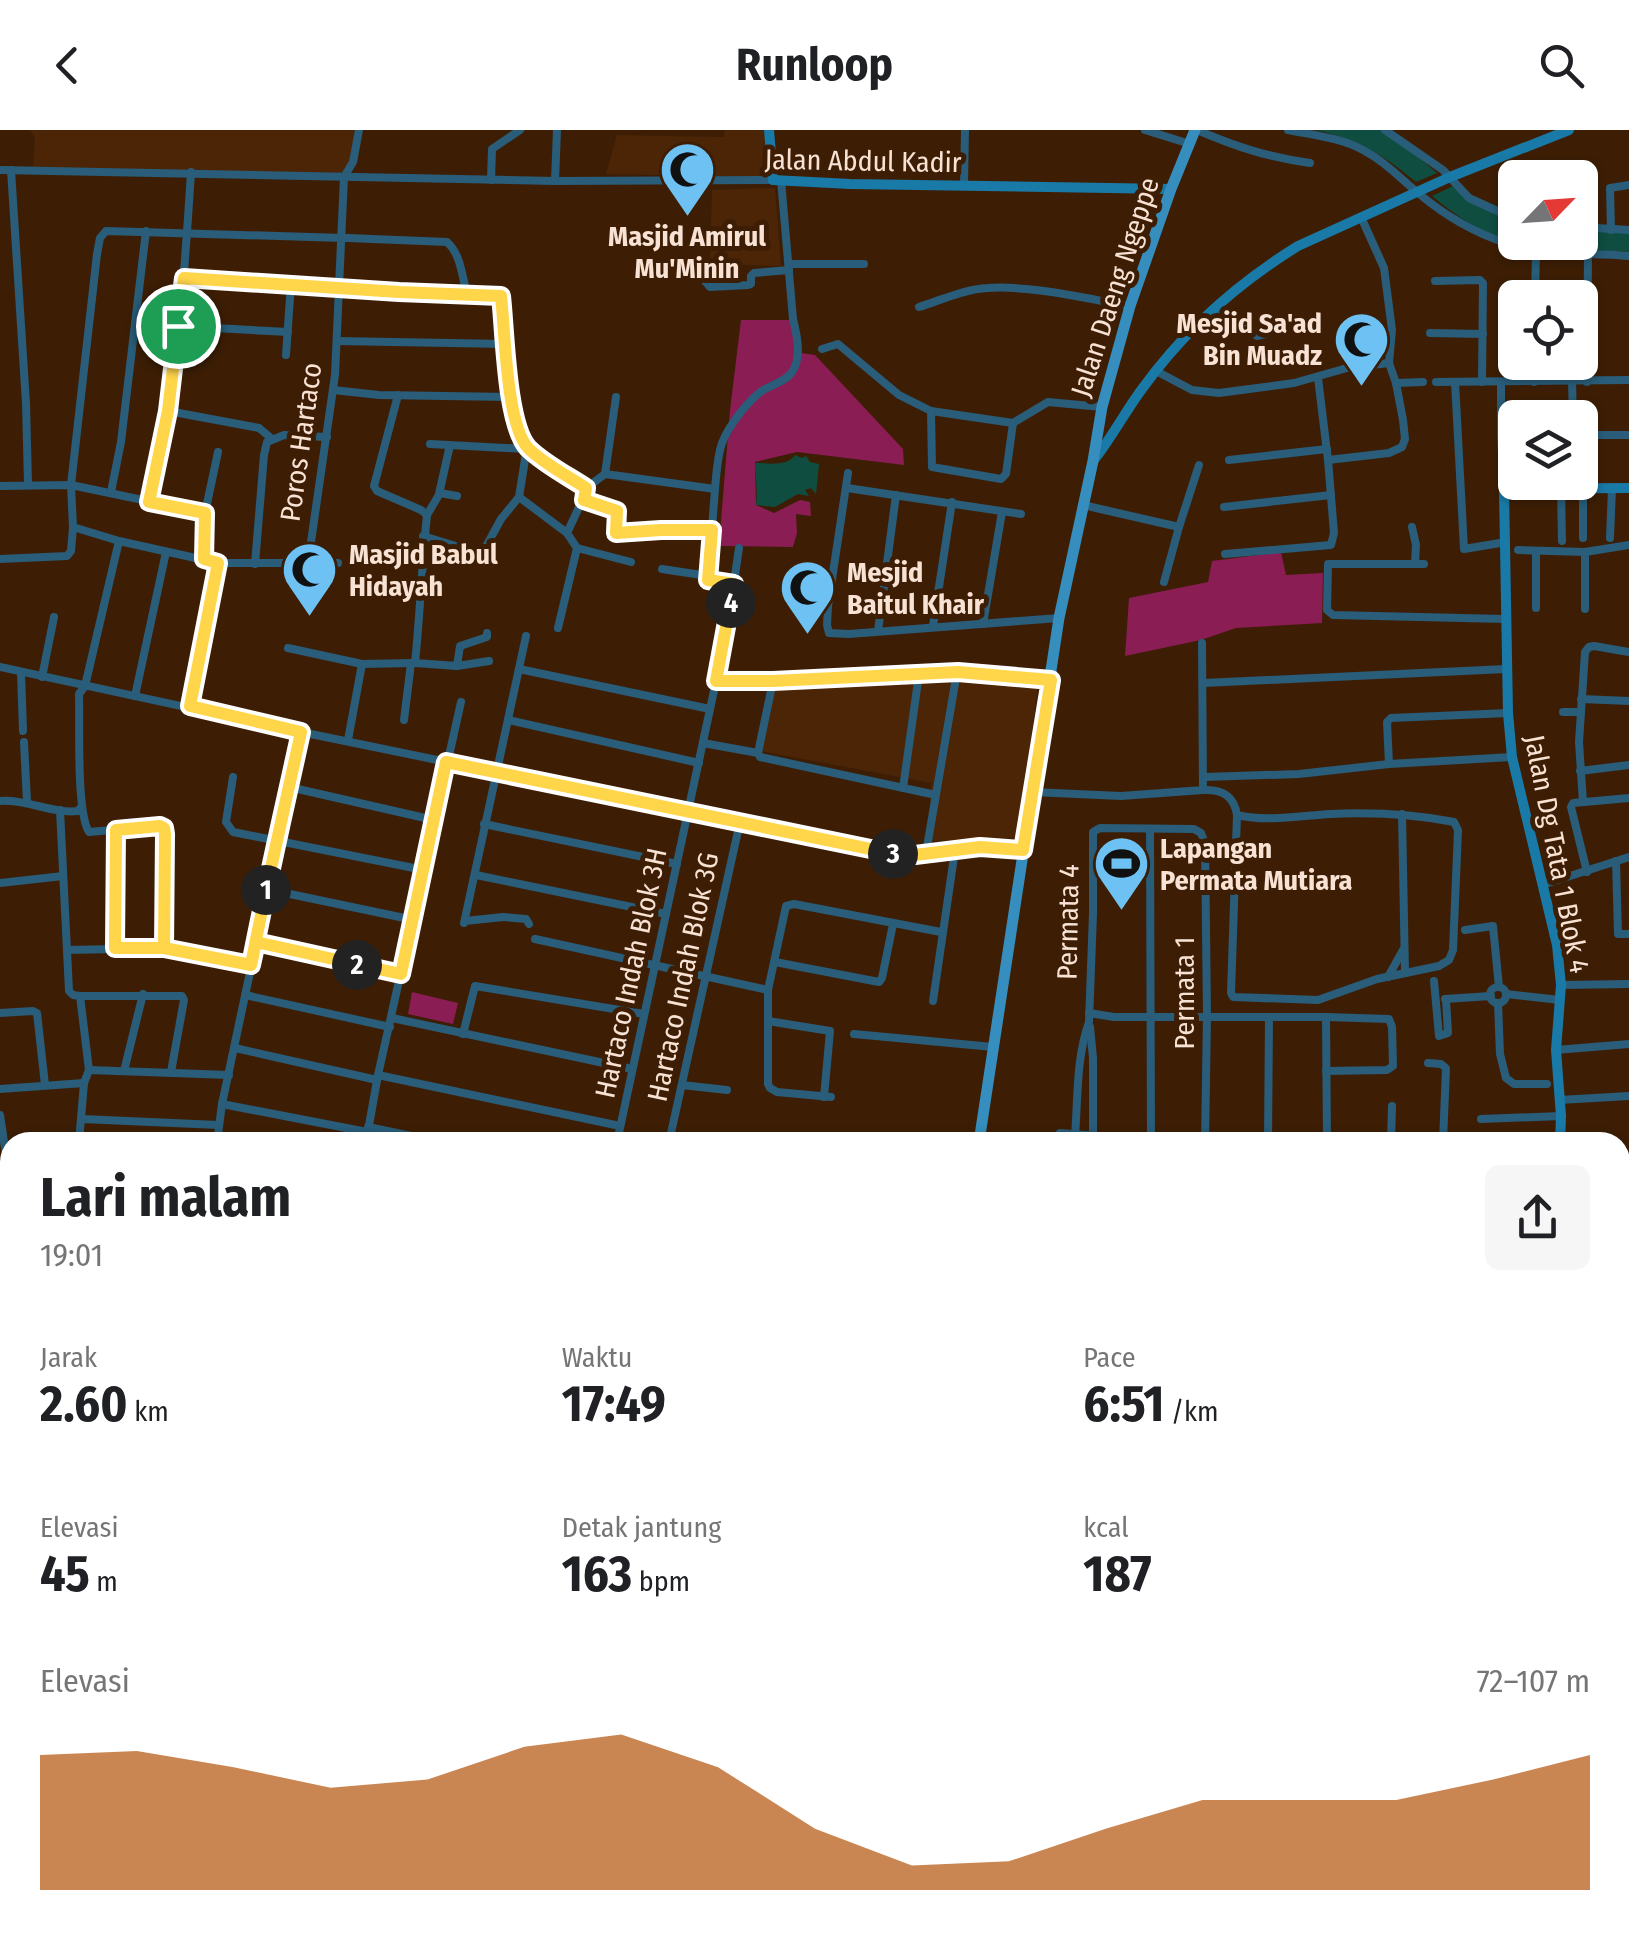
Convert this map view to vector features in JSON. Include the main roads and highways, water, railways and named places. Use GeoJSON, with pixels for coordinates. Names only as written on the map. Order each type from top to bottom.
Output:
{"type":"FeatureCollection","features":[{"type":"Feature","properties":{"kind":"main road","name":"Jalan Abdul Kadir"},"geometry":{"type":"LineString","coordinates":[[769,130],[777,180],[1170,189]]}},
{"type":"Feature","properties":{"kind":"main road","name":"Jalan Daeng Ngeppe"},"geometry":{"type":"LineString","coordinates":[[980,1132],[1059,618],[1102,406],[1130,306],[1170,189],[1196,130]]}},
{"type":"Feature","properties":{"kind":"main road"},"geometry":{"type":"LineString","coordinates":[[1093,461],[1172,351],[1216,307],[1282,256],[1444,180],[1569,130]]}},
{"type":"Feature","properties":{"kind":"main road","name":"Jalan Dg Tata 1 Blok 4"},"geometry":{"type":"LineString","coordinates":[[1560,1132],[1556,1050],[1561,991],[1554,930],[1512,757],[1508,713],[1505,619],[1510,548],[1504,490],[1629,488]]}},
{"type":"Feature","properties":{"kind":"water"},"geometry":{"type":"Polygon","coordinates":[[[1315,130],[1381,130],[1437,173],[1416,182],[1369,149],[1315,130]]]}},
{"type":"Feature","properties":{"kind":"water"},"geometry":{"type":"Polygon","coordinates":[[[1453,186],[1478,206],[1498,215],[1498,237],[1466,221],[1432,196],[1453,186]]]}},
{"type":"Feature","properties":{"kind":"water"},"geometry":{"type":"Polygon","coordinates":[[[1598,230],[1629,232],[1629,252],[1598,251],[1598,230]]]}},
{"type":"Feature","properties":{"kind":"water"},"geometry":{"type":"Polygon","coordinates":[[[795,455],[819,464],[816,494],[811,488],[805,490],[809,496],[798,494],[775,507],[756,505],[755,463],[782,463],[795,455]]]}},
{"type":"Feature","properties":{"kind":"place","name":"Masjid Amirul Mu'Minin"},"geometry":{"type":"Point","coordinates":[687,219]}},
{"type":"Feature","properties":{"kind":"place","name":"Mesjid Sa'ad Bin Muadz"},"geometry":{"type":"Point","coordinates":[1361,388]}},
{"type":"Feature","properties":{"kind":"place","name":"Masjid Babul Hidayah"},"geometry":{"type":"Point","coordinates":[310,619]}},
{"type":"Feature","properties":{"kind":"place","name":"Mesjid Baitul Khair"},"geometry":{"type":"Point","coordinates":[808,637]}},
{"type":"Feature","properties":{"kind":"place","name":"Lapangan Permata Mutiara"},"geometry":{"type":"Point","coordinates":[1121,913]}}]}
